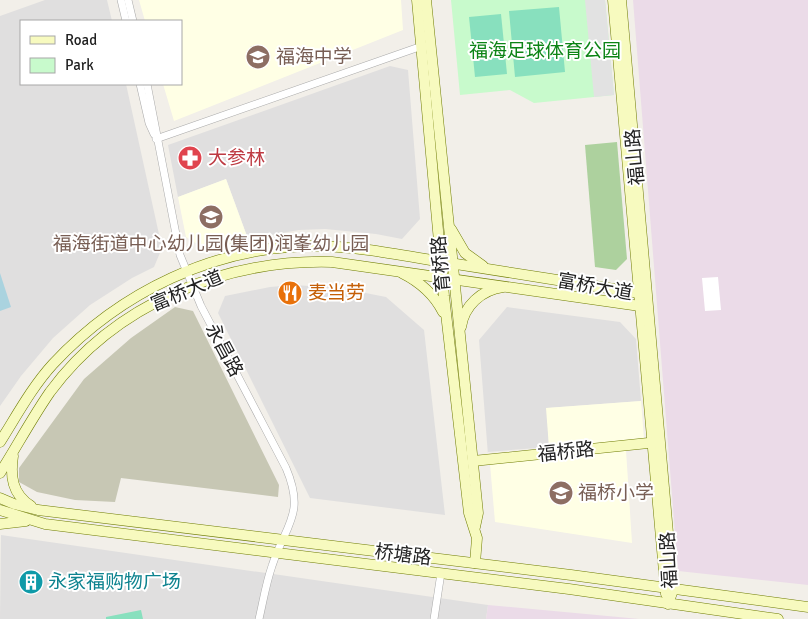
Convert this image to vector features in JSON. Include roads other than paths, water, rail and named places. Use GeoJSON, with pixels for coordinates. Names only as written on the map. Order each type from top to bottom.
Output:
{"type":"FeatureCollection","features":[{"type":"Feature","properties":{"kind":"street"},"geometry":{"type":"LineString","coordinates":[[121,0],[126,20]]}},
{"type":"Feature","properties":{"kind":"street"},"geometry":{"type":"LineString","coordinates":[[128,0],[133,20]]}},
{"type":"Feature","properties":{"kind":"street","name":"育桥路"},"geometry":{"type":"LineString","coordinates":[[417,0],[446,263],[459,338],[478,513],[475,563]]}},
{"type":"Feature","properties":{"kind":"street","name":"育桥路"},"geometry":{"type":"LineString","coordinates":[[426,0],[447,220],[446,263]]}},
{"type":"Feature","properties":{"kind":"street","name":"福山路"},"geometry":{"type":"LineString","coordinates":[[613,0],[639,293]]}},
{"type":"Feature","properties":{"kind":"street","name":"福山路"},"geometry":{"type":"LineString","coordinates":[[621,0],[644,303],[669,589],[668,604]]}},
{"type":"Feature","properties":{"kind":"street"},"geometry":{"type":"LineString","coordinates":[[156,139],[422,46]]}},
{"type":"Feature","properties":{"kind":"street","name":"永昌路"},"geometry":{"type":"LineString","coordinates":[[140,85],[149,123],[156,139]]}},
{"type":"Feature","properties":{"kind":"street","name":"永昌路"},"geometry":{"type":"LineString","coordinates":[[147,85],[156,121],[156,139],[180,255],[201,306],[290,479],[294,504],[292,522],[276,553],[259,619]]}},
{"type":"Feature","properties":{"kind":"street"},"geometry":{"type":"LineString","coordinates":[[447,220],[452,234],[465,253],[490,270]]}},
{"type":"Feature","properties":{"kind":"street","name":"富桥大道"},"geometry":{"type":"LineString","coordinates":[[0,442],[27,398],[53,364],[100,321],[136,297],[187,271],[234,255],[279,248],[315,246],[353,249],[639,293],[644,303]]}},
{"type":"Feature","properties":{"kind":"street"},"geometry":{"type":"LineString","coordinates":[[351,264],[353,249]]}},
{"type":"Feature","properties":{"kind":"street","name":"富桥大道"},"geometry":{"type":"LineString","coordinates":[[0,472],[40,408],[76,363],[108,333],[142,310],[192,284],[239,270],[281,263],[315,261],[351,264],[644,303]]}},
{"type":"Feature","properties":{"kind":"street"},"geometry":{"type":"LineString","coordinates":[[394,270],[423,286],[437,301],[447,320]]}},
{"type":"Feature","properties":{"kind":"street","name":"育桥路"},"geometry":{"type":"LineString","coordinates":[[448,277],[447,320],[469,513],[476,527]]}},
{"type":"Feature","properties":{"kind":"street"},"geometry":{"type":"LineString","coordinates":[[459,338],[465,312],[477,297],[500,288],[513,287]]}},
{"type":"Feature","properties":{"kind":"street"},"geometry":{"type":"LineString","coordinates":[[27,398],[40,408]]}},
{"type":"Feature","properties":{"kind":"street"},"geometry":{"type":"LineString","coordinates":[[0,430],[10,425]]}},
{"type":"Feature","properties":{"kind":"street","name":"福桥路"},"geometry":{"type":"LineString","coordinates":[[472,461],[656,443]]}},
{"type":"Feature","properties":{"kind":"street"},"geometry":{"type":"LineString","coordinates":[[13,453],[11,474],[15,490],[24,502],[38,510]]}},
{"type":"Feature","properties":{"kind":"street","name":"桥塘路"},"geometry":{"type":"LineString","coordinates":[[0,498],[14,504],[38,510],[475,563],[808,607]]}},
{"type":"Feature","properties":{"kind":"street","name":"桥塘路"},"geometry":{"type":"LineString","coordinates":[[0,510],[45,524],[569,589],[778,619]]}},
{"type":"Feature","properties":{"kind":"street"},"geometry":{"type":"LineString","coordinates":[[0,524],[28,520]]}},
{"type":"Feature","properties":{"kind":"street"},"geometry":{"type":"LineString","coordinates":[[434,619],[441,574]]}},
{"type":"Feature","properties":{"kind":"water"},"geometry":{"type":"Polygon","coordinates":[[[0,273],[11,307],[0,311],[0,273]]]}},
{"type":"Feature","properties":{"kind":"place","name":"福海中学"},"geometry":{"type":"Point","coordinates":[258,57]}},
{"type":"Feature","properties":{"kind":"place","name":"大参林"},"geometry":{"type":"Point","coordinates":[190,158]}},
{"type":"Feature","properties":{"kind":"place","name":"福海街道中心幼儿园(集团)润峯幼儿园"},"geometry":{"type":"Point","coordinates":[211,217]}},
{"type":"Feature","properties":{"kind":"place","name":"麦当劳"},"geometry":{"type":"Point","coordinates":[290,293]}},
{"type":"Feature","properties":{"kind":"place","name":"福桥小学"},"geometry":{"type":"Point","coordinates":[561,493]}},
{"type":"Feature","properties":{"kind":"place","name":"永家福购物广场"},"geometry":{"type":"Point","coordinates":[31,582]}},
{"type":"Feature","properties":{"kind":"park label","name":"福海足球体育公园"},"geometry":{"type":"Point","coordinates":[545,51]}}]}
